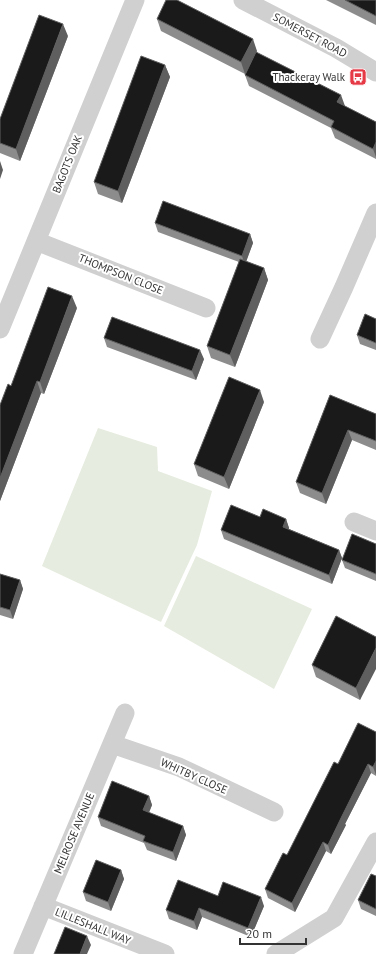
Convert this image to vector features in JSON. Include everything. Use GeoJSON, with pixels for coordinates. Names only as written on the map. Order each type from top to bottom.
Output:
{"type":"FeatureCollection","features":[{"type":"Feature","properties":{"kind":"street","name":"BAGOTS OAK"},"geometry":{"type":"LineString","coordinates":[[0,329],[135,0]]}},
{"type":"Feature","properties":{"kind":"street","name":"SOMERSET ROAD"},"geometry":{"type":"LineString","coordinates":[[243,0],[336,48],[376,72]]}},
{"type":"Feature","properties":{"kind":"street"},"geometry":{"type":"LineString","coordinates":[[320,339],[376,213]]}},
{"type":"Feature","properties":{"kind":"street","name":"THOMPSON CLOSE"},"geometry":{"type":"LineString","coordinates":[[36,241],[206,308]]}},
{"type":"Feature","properties":{"kind":"street"},"geometry":{"type":"LineString","coordinates":[[354,522],[376,531]]}},
{"type":"Feature","properties":{"kind":"street","name":"MELROSE AVENUE"},"geometry":{"type":"LineString","coordinates":[[23,954],[125,713]]}},
{"type":"Feature","properties":{"kind":"street","name":"WHITBY CLOSE"},"geometry":{"type":"LineString","coordinates":[[112,744],[179,767],[274,812]]}},
{"type":"Feature","properties":{"kind":"street"},"geometry":{"type":"LineString","coordinates":[[276,954],[334,918],[376,842]]}},
{"type":"Feature","properties":{"kind":"street","name":"LILLESHALL WAY"},"geometry":{"type":"LineString","coordinates":[[43,906],[165,954]]}},
{"type":"Feature","properties":{"kind":"shaded area"},"geometry":{"type":"Polygon","coordinates":[[[98,428],[157,447],[158,471],[212,491],[197,545],[161,622],[42,566],[98,428]]]}},
{"type":"Feature","properties":{"kind":"shaded area"},"geometry":{"type":"Polygon","coordinates":[[[196,556],[312,609],[274,689],[164,626],[196,556]]]}},
{"type":"Feature","properties":{"kind":"building"},"geometry":{"type":"Polygon","coordinates":[[[166,0],[177,0],[253,39],[241,62],[157,19],[166,0]]]}},
{"type":"Feature","properties":{"kind":"building"},"geometry":{"type":"Polygon","coordinates":[[[345,0],[376,0],[376,16],[345,0]]]}},
{"type":"Feature","properties":{"kind":"building"},"geometry":{"type":"Polygon","coordinates":[[[39,15],[63,24],[16,149],[0,143],[0,119],[39,15]]]}},
{"type":"Feature","properties":{"kind":"building"},"geometry":{"type":"Polygon","coordinates":[[[256,52],[341,95],[337,102],[376,122],[376,142],[373,149],[331,127],[334,121],[245,75],[256,52]]]}},
{"type":"Feature","properties":{"kind":"building"},"geometry":{"type":"Polygon","coordinates":[[[141,56],[165,65],[118,191],[94,182],[141,56]]]}},
{"type":"Feature","properties":{"kind":"building"},"geometry":{"type":"Polygon","coordinates":[[[163,201],[250,234],[242,256],[155,223],[163,201]]]}},
{"type":"Feature","properties":{"kind":"building"},"geometry":{"type":"Polygon","coordinates":[[[240,259],[264,268],[230,355],[207,346],[240,259]]]}},
{"type":"Feature","properties":{"kind":"building"},"geometry":{"type":"Polygon","coordinates":[[[48,287],[72,296],[40,382],[37,381],[0,478],[0,405],[8,384],[11,386],[48,287]]]}},
{"type":"Feature","properties":{"kind":"building"},"geometry":{"type":"Polygon","coordinates":[[[365,314],[376,319],[376,343],[357,335],[365,314]]]}},
{"type":"Feature","properties":{"kind":"building"},"geometry":{"type":"Polygon","coordinates":[[[112,317],[200,350],[192,371],[104,338],[112,317]]]}},
{"type":"Feature","properties":{"kind":"building"},"geometry":{"type":"Polygon","coordinates":[[[229,377],[260,390],[224,477],[194,464],[229,377]]]}},
{"type":"Feature","properties":{"kind":"building"},"geometry":{"type":"Polygon","coordinates":[[[330,395],[376,414],[376,441],[348,430],[322,493],[296,482],[330,395]]]}},
{"type":"Feature","properties":{"kind":"building"},"geometry":{"type":"Polygon","coordinates":[[[231,505],[260,517],[263,509],[286,519],[283,527],[339,550],[329,575],[221,530],[231,505]]]}},
{"type":"Feature","properties":{"kind":"building"},"geometry":{"type":"Polygon","coordinates":[[[352,534],[376,544],[376,574],[342,560],[352,534]]]}},
{"type":"Feature","properties":{"kind":"building"},"geometry":{"type":"Polygon","coordinates":[[[0,574],[20,580],[10,610],[0,607],[0,574]]]}},
{"type":"Feature","properties":{"kind":"building"},"geometry":{"type":"Polygon","coordinates":[[[336,616],[376,637],[376,648],[356,688],[312,665],[336,616]]]}},
{"type":"Feature","properties":{"kind":"building"},"geometry":{"type":"Polygon","coordinates":[[[358,723],[376,732],[376,761],[373,767],[368,764],[328,845],[323,842],[292,903],[265,889],[283,853],[287,855],[334,762],[338,764],[358,723]]]}},
{"type":"Feature","properties":{"kind":"building"},"geometry":{"type":"Polygon","coordinates":[[[112,781],[149,796],[143,810],[183,826],[173,852],[143,841],[145,836],[98,817],[112,781]]]}},
{"type":"Feature","properties":{"kind":"building"},"geometry":{"type":"Polygon","coordinates":[[[96,860],[121,870],[108,902],[83,892],[96,860]]]}},
{"type":"Feature","properties":{"kind":"building"},"geometry":{"type":"Polygon","coordinates":[[[371,874],[376,876],[376,909],[358,900],[371,874]]]}},
{"type":"Feature","properties":{"kind":"building"},"geometry":{"type":"Polygon","coordinates":[[[178,880],[218,896],[223,882],[261,897],[248,928],[199,908],[194,921],[166,910],[178,880]]]}},
{"type":"Feature","properties":{"kind":"building"},"geometry":{"type":"Polygon","coordinates":[[[65,927],[87,936],[80,954],[54,954],[65,927]]]}},
{"type":"Feature","properties":{"kind":"place","name":"Thackeray Walk"},"geometry":{"type":"Point","coordinates":[358,77]}}]}
